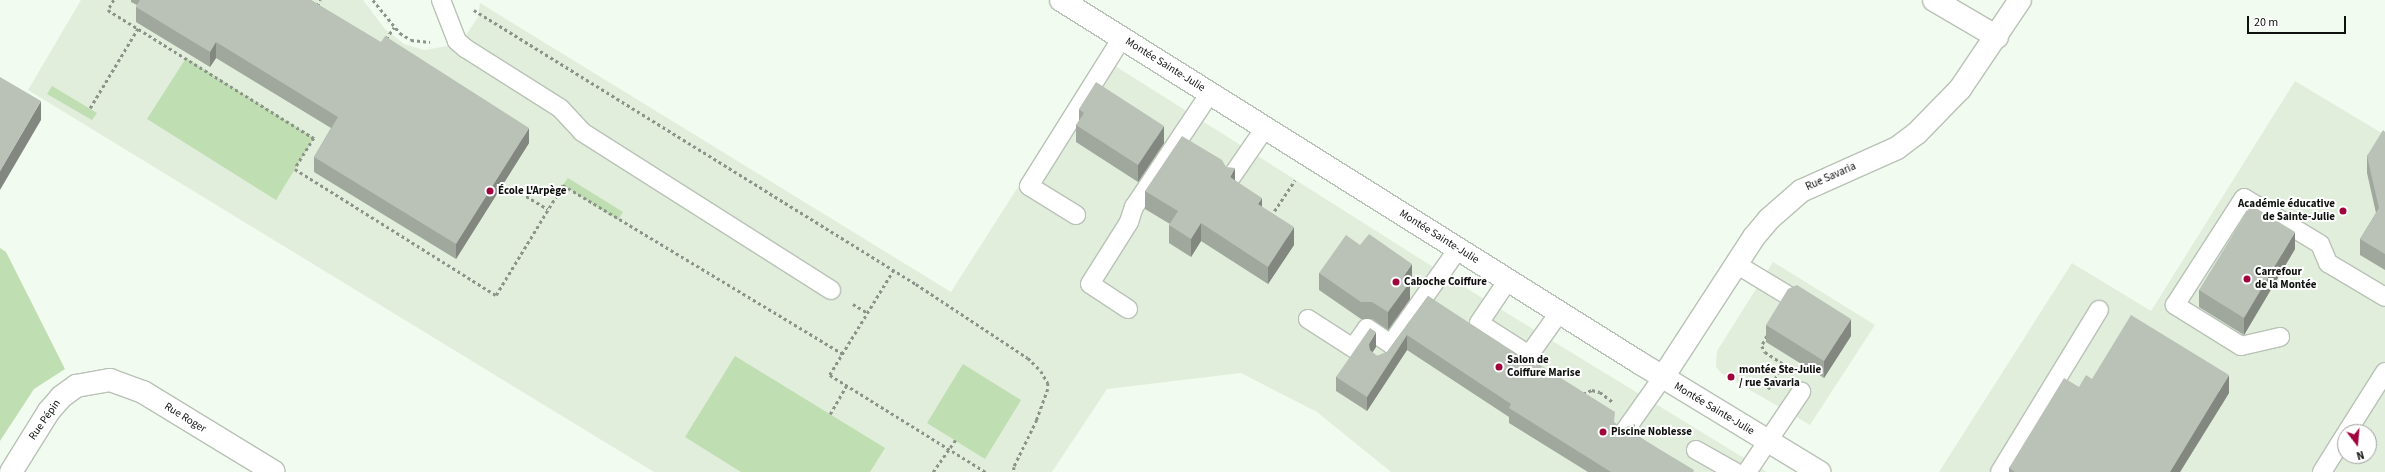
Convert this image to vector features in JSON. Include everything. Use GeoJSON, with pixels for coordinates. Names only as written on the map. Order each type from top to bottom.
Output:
{"type":"FeatureCollection","features":[{"type":"Feature","properties":{"kind":"street","name":"Montée Sainte-Julie"},"geometry":{"type":"LineString","coordinates":[[1061,0],[1560,313],[1819,472]]}},
{"type":"Feature","properties":{"kind":"street"},"geometry":{"type":"LineString","coordinates":[[1934,0],[1997,37]]}},
{"type":"Feature","properties":{"kind":"street","name":"Rue Savaria"},"geometry":{"type":"LineString","coordinates":[[1663,377],[1736,264],[1769,220],[1801,191],[1897,148],[1917,133],[1960,89],[1997,37],[2020,0]]}},
{"type":"Feature","properties":{"kind":"street","name":"Rue Roger"},"geometry":{"type":"LineString","coordinates":[[90,382],[110,380],[143,392],[274,472]]}},
{"type":"Feature","properties":{"kind":"street","name":"Rue Pépin"},"geometry":{"type":"LineString","coordinates":[[11,472],[49,411],[76,386],[90,382]]}},
{"type":"Feature","properties":{"kind":"lane"},"geometry":{"type":"LineString","coordinates":[[441,0],[454,35],[465,48],[560,108],[582,132],[831,290]]}},
{"type":"Feature","properties":{"kind":"lane"},"geometry":{"type":"LineString","coordinates":[[1076,215],[1029,186],[1122,38]]}},
{"type":"Feature","properties":{"kind":"lane"},"geometry":{"type":"LineString","coordinates":[[1128,309],[1090,284],[1129,222],[1134,207],[1210,93]]}},
{"type":"Feature","properties":{"kind":"lane"},"geometry":{"type":"LineString","coordinates":[[1232,176],[1264,128]]}},
{"type":"Feature","properties":{"kind":"lane"},"geometry":{"type":"LineString","coordinates":[[2280,337],[2241,346],[2175,305],[2244,198],[2320,244],[2328,263],[2385,297]]}},
{"type":"Feature","properties":{"kind":"lane"},"geometry":{"type":"LineString","coordinates":[[1379,360],[1458,249]]}},
{"type":"Feature","properties":{"kind":"lane"},"geometry":{"type":"LineString","coordinates":[[1736,264],[1789,296]]}},
{"type":"Feature","properties":{"kind":"lane"},"geometry":{"type":"LineString","coordinates":[[1508,280],[1479,323],[1529,355],[1560,313]]}},
{"type":"Feature","properties":{"kind":"lane"},"geometry":{"type":"LineString","coordinates":[[2000,472],[2099,310]]}},
{"type":"Feature","properties":{"kind":"lane"},"geometry":{"type":"LineString","coordinates":[[1308,319],[1353,348],[1367,328],[1391,344]]}},
{"type":"Feature","properties":{"kind":"lane"},"geometry":{"type":"LineString","coordinates":[[2352,424],[2385,372]]}},
{"type":"Feature","properties":{"kind":"lane"},"geometry":{"type":"LineString","coordinates":[[1624,432],[1663,377]]}},
{"type":"Feature","properties":{"kind":"lane"},"geometry":{"type":"LineString","coordinates":[[1747,472],[1802,392]]}},
{"type":"Feature","properties":{"kind":"lane"},"geometry":{"type":"LineString","coordinates":[[2322,472],[2337,448]]}},
{"type":"Feature","properties":{"kind":"lane"},"geometry":{"type":"LineString","coordinates":[[1696,450],[1735,472]]}},
{"type":"Feature","properties":{"kind":"path"},"geometry":{"type":"LineString","coordinates":[[114,0],[108,10],[314,138],[295,169],[496,294],[563,185],[843,354]]}},
{"type":"Feature","properties":{"kind":"path"},"geometry":{"type":"LineString","coordinates":[[314,10],[320,0]]}},
{"type":"Feature","properties":{"kind":"path"},"geometry":{"type":"LineString","coordinates":[[373,0],[394,27],[411,40],[424,43]]}},
{"type":"Feature","properties":{"kind":"path"},"geometry":{"type":"LineString","coordinates":[[472,8],[894,270],[1028,358],[1042,371],[1048,383],[1047,396],[1018,457],[1014,472]]}},
{"type":"Feature","properties":{"kind":"path"},"geometry":{"type":"LineString","coordinates":[[385,40],[394,27]]}},
{"type":"Feature","properties":{"kind":"path"},"geometry":{"type":"LineString","coordinates":[[90,108],[138,28]]}},
{"type":"Feature","properties":{"kind":"path"},"geometry":{"type":"LineString","coordinates":[[1269,220],[1297,177]]}},
{"type":"Feature","properties":{"kind":"path"},"geometry":{"type":"LineString","coordinates":[[516,190],[548,209]]}},
{"type":"Feature","properties":{"kind":"path"},"geometry":{"type":"LineString","coordinates":[[894,270],[830,375],[986,472]]}},
{"type":"Feature","properties":{"kind":"path"},"geometry":{"type":"LineString","coordinates":[[850,301],[868,313]]}},
{"type":"Feature","properties":{"kind":"path"},"geometry":{"type":"LineString","coordinates":[[1768,334],[1762,346],[1765,352],[1793,370]]}},
{"type":"Feature","properties":{"kind":"path"},"geometry":{"type":"LineString","coordinates":[[1764,396],[1784,364]]}},
{"type":"Feature","properties":{"kind":"path"},"geometry":{"type":"LineString","coordinates":[[830,414],[846,386]]}},
{"type":"Feature","properties":{"kind":"path"},"geometry":{"type":"LineString","coordinates":[[1580,398],[1592,390],[1600,392],[1613,402]]}},
{"type":"Feature","properties":{"kind":"path"},"geometry":{"type":"LineString","coordinates":[[933,472],[955,440]]}},
{"type":"Feature","properties":{"kind":"shaded area","name":"École L'Arpège"},"geometry":{"type":"Polygon","coordinates":[[[81,0],[363,0],[385,29],[404,44],[424,50],[448,46],[466,35],[478,17],[480,3],[951,292],[1101,57],[1479,296],[1767,472],[1391,472],[1317,412],[1241,373],[1107,389],[1052,472],[654,472],[28,90],[81,0]]]}},
{"type":"Feature","properties":{"kind":"shaded area"},"geometry":{"type":"Polygon","coordinates":[[[2295,81],[2385,135],[2385,472],[1939,472],[2072,263],[2151,311],[2295,81]]]}},
{"type":"Feature","properties":{"kind":"shaded area"},"geometry":{"type":"Polygon","coordinates":[[[1773,262],[1875,325],[1810,425],[1721,373],[1716,367],[1717,351],[1773,262]]]}},
{"type":"Feature","properties":{"kind":"green space"},"geometry":{"type":"Polygon","coordinates":[[[186,58],[314,138],[276,200],[147,119],[186,58]]]}},
{"type":"Feature","properties":{"kind":"green space"},"geometry":{"type":"Polygon","coordinates":[[[52,86],[97,113],[92,120],[47,94],[52,86]]]}},
{"type":"Feature","properties":{"kind":"green space"},"geometry":{"type":"Polygon","coordinates":[[[568,178],[623,212],[618,220],[563,185],[568,178]]]}},
{"type":"Feature","properties":{"kind":"green space"},"geometry":{"type":"Polygon","coordinates":[[[0,248],[6,252],[65,369],[34,389],[0,441],[0,248]]]}},
{"type":"Feature","properties":{"kind":"green space"},"geometry":{"type":"Polygon","coordinates":[[[735,356],[885,448],[870,472],[741,472],[685,437],[735,356]]]}},
{"type":"Feature","properties":{"kind":"green space"},"geometry":{"type":"Polygon","coordinates":[[[963,364],[1021,400],[985,459],[927,423],[963,364]]]}},
{"type":"Feature","properties":{"kind":"building"},"geometry":{"type":"Polygon","coordinates":[[[140,0],[311,0],[381,42],[385,36],[529,128],[456,244],[314,157],[338,117],[216,42],[210,52],[136,7],[140,0]]]}},
{"type":"Feature","properties":{"kind":"building"},"geometry":{"type":"Polygon","coordinates":[[[0,77],[41,101],[0,171],[0,77]]]}},
{"type":"Feature","properties":{"kind":"building"},"geometry":{"type":"Polygon","coordinates":[[[1096,82],[1164,126],[1138,165],[1076,125],[1084,113],[1079,109],[1096,82]]]}},
{"type":"Feature","properties":{"kind":"building"},"geometry":{"type":"Polygon","coordinates":[[[2383,130],[2385,132],[2385,254],[2360,239],[2379,208],[2367,156],[2383,130]]]}},
{"type":"Feature","properties":{"kind":"building"},"geometry":{"type":"Polygon","coordinates":[[[1182,136],[1222,160],[1226,167],[1235,168],[1230,177],[1262,198],[1258,204],[1294,227],[1268,267],[1201,223],[1191,239],[1169,225],[1178,211],[1145,191],[1182,136]]]}},
{"type":"Feature","properties":{"kind":"building","name":"Carrefour de la Montée"},"geometry":{"type":"Polygon","coordinates":[[[2251,205],[2295,232],[2244,318],[2199,290],[2251,205]]]}},
{"type":"Feature","properties":{"kind":"building"},"geometry":{"type":"Polygon","coordinates":[[[1369,234],[1412,264],[1403,277],[1410,282],[1388,312],[1372,302],[1361,302],[1319,273],[1346,235],[1360,245],[1369,234]]]}},
{"type":"Feature","properties":{"kind":"building"},"geometry":{"type":"Polygon","coordinates":[[[1797,285],[1851,319],[1824,361],[1766,325],[1788,289],[1797,285]]]}},
{"type":"Feature","properties":{"kind":"building"},"geometry":{"type":"Polygon","coordinates":[[[1428,296],[1536,366],[1537,363],[1615,412],[1614,422],[1618,426],[1623,428],[1635,424],[1631,432],[1694,470],[1693,472],[1611,472],[1509,408],[1511,404],[1407,335],[1367,397],[1336,377],[1370,328],[1376,332],[1369,344],[1370,350],[1377,356],[1387,352],[1428,296]]]}},
{"type":"Feature","properties":{"kind":"building"},"geometry":{"type":"Polygon","coordinates":[[[2131,315],[2229,375],[2170,472],[2015,472],[2009,468],[2064,378],[2079,387],[2086,375],[2092,379],[2131,315]]]}},
{"type":"Feature","properties":{"kind":"place","name":"École L'Arpège"},"geometry":{"type":"Point","coordinates":[490,191]}},
{"type":"Feature","properties":{"kind":"place","name":"Académie éducative de Sainte-Julie"},"geometry":{"type":"Point","coordinates":[2343,211]}},
{"type":"Feature","properties":{"kind":"place","name":"Carrefour de la Montée"},"geometry":{"type":"Point","coordinates":[2247,279]}},
{"type":"Feature","properties":{"kind":"place","name":"Caboche Coiffure"},"geometry":{"type":"Point","coordinates":[1396,282]}},
{"type":"Feature","properties":{"kind":"place","name":"Salon de Coiffure Marise"},"geometry":{"type":"Point","coordinates":[1499,367]}},
{"type":"Feature","properties":{"kind":"place","name":"montée Ste-Julie / rue Savaria"},"geometry":{"type":"Point","coordinates":[1731,377]}},
{"type":"Feature","properties":{"kind":"place","name":"Piscine Noblesse"},"geometry":{"type":"Point","coordinates":[1603,432]}}]}
